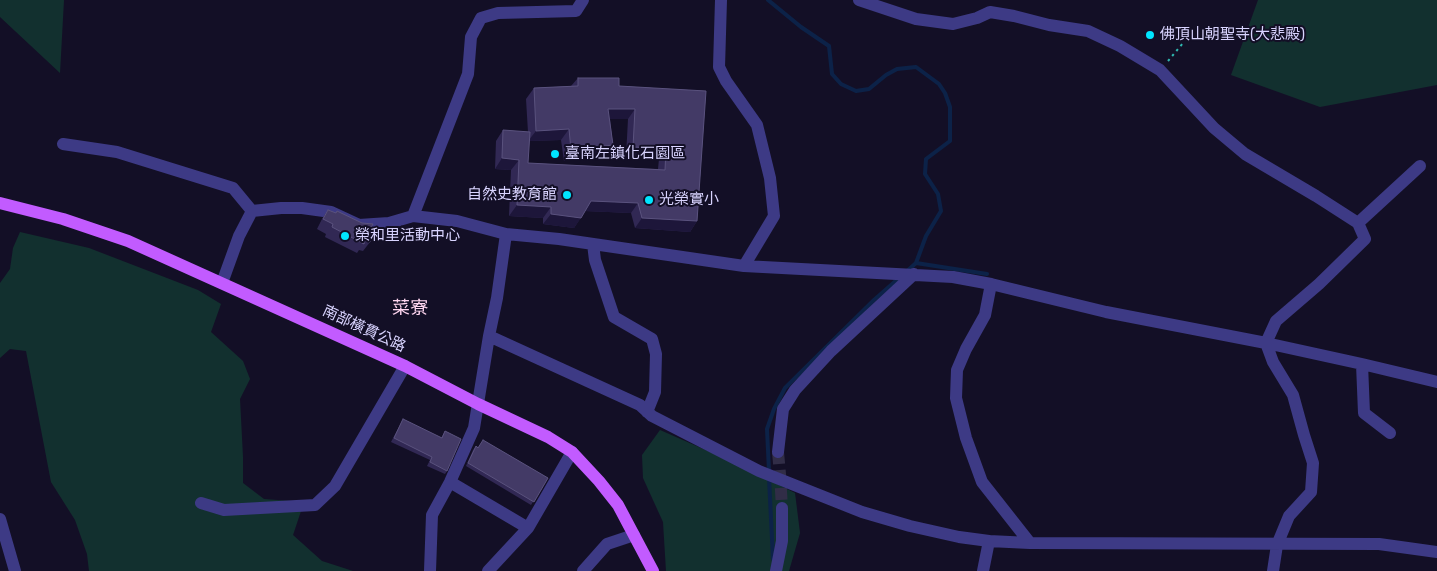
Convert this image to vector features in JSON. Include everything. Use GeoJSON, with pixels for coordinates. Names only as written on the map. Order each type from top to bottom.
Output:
{"type":"FeatureCollection","features":[{"type":"Feature","properties":{"kind":"main road","name":"南部橫貫公路"},"geometry":{"type":"LineString","coordinates":[[0,203],[63,219],[128,241],[405,366],[478,404],[548,437],[572,452],[599,481],[618,506],[653,571]]}},
{"type":"Feature","properties":{"kind":"lane"},"geometry":{"type":"LineString","coordinates":[[413,216],[468,74],[471,37],[481,18],[498,13],[576,11],[583,0]]}},
{"type":"Feature","properties":{"kind":"lane"},"geometry":{"type":"LineString","coordinates":[[721,0],[719,67],[726,81],[757,125],[770,178],[774,216],[744,266]]}},
{"type":"Feature","properties":{"kind":"lane"},"geometry":{"type":"LineString","coordinates":[[859,0],[916,19],[953,24],[978,18],[990,12],[1049,25],[1088,31],[1120,46],[1160,70],[1214,128],[1246,154],[1358,223],[1365,239],[1319,284],[1276,321],[1266,343],[1273,362],[1293,395],[1313,463],[1311,492],[1289,516],[1277,545],[1273,571]]}},
{"type":"Feature","properties":{"kind":"lane"},"geometry":{"type":"LineString","coordinates":[[63,144],[117,152],[234,188],[252,211]]}},
{"type":"Feature","properties":{"kind":"lane"},"geometry":{"type":"LineString","coordinates":[[1358,223],[1420,166]]}},
{"type":"Feature","properties":{"kind":"lane"},"geometry":{"type":"LineString","coordinates":[[252,211],[302,208],[331,212],[359,225],[389,223],[413,216],[457,221],[506,234],[559,239],[744,266],[953,277],[991,284],[1106,312],[1266,343],[1437,382]]}},
{"type":"Feature","properties":{"kind":"lane"},"geometry":{"type":"LineString","coordinates":[[222,283],[239,236],[252,211]]}},
{"type":"Feature","properties":{"kind":"lane"},"geometry":{"type":"LineString","coordinates":[[430,571],[432,515],[450,482],[474,428],[497,298],[506,234]]}},
{"type":"Feature","properties":{"kind":"lane"},"geometry":{"type":"LineString","coordinates":[[593,244],[595,260],[614,317],[652,339],[656,354],[655,392],[647,412]]}},
{"type":"Feature","properties":{"kind":"lane"},"geometry":{"type":"LineString","coordinates":[[778,452],[783,409],[795,390],[831,351],[914,274]]}},
{"type":"Feature","properties":{"kind":"lane"},"geometry":{"type":"LineString","coordinates":[[991,284],[986,315],[966,349],[957,370],[956,398],[966,438],[982,482],[1030,543]]}},
{"type":"Feature","properties":{"kind":"lane"},"geometry":{"type":"LineString","coordinates":[[489,336],[640,405],[652,416],[759,471],[862,512],[910,526],[989,542],[1277,545],[1379,544],[1437,552]]}},
{"type":"Feature","properties":{"kind":"lane"},"geometry":{"type":"LineString","coordinates":[[1362,364],[1364,414],[1390,433]]}},
{"type":"Feature","properties":{"kind":"lane"},"geometry":{"type":"LineString","coordinates":[[201,503],[224,510],[315,505],[335,486],[405,366]]}},
{"type":"Feature","properties":{"kind":"lane"},"geometry":{"type":"LineString","coordinates":[[488,571],[528,528],[572,452]]}},
{"type":"Feature","properties":{"kind":"lane"},"geometry":{"type":"LineString","coordinates":[[450,482],[528,528]]}},
{"type":"Feature","properties":{"kind":"lane"},"geometry":{"type":"LineString","coordinates":[[776,571],[782,541],[782,508]]}},
{"type":"Feature","properties":{"kind":"lane"},"geometry":{"type":"LineString","coordinates":[[0,519],[15,571]]}},
{"type":"Feature","properties":{"kind":"lane"},"geometry":{"type":"LineString","coordinates":[[583,571],[607,544],[634,535]]}},
{"type":"Feature","properties":{"kind":"lane"},"geometry":{"type":"LineString","coordinates":[[983,571],[989,542]]}},
{"type":"Feature","properties":{"kind":"path"},"geometry":{"type":"LineString","coordinates":[[1160,70],[1183,43]]}},
{"type":"Feature","properties":{"kind":"green space"},"geometry":{"type":"Polygon","coordinates":[[[0,0],[64,0],[60,73],[0,17],[0,0]]]}},
{"type":"Feature","properties":{"kind":"green space"},"geometry":{"type":"Polygon","coordinates":[[[1258,0],[1437,0],[1437,85],[1320,107],[1231,75],[1258,0]]]}},
{"type":"Feature","properties":{"kind":"green space"},"geometry":{"type":"Polygon","coordinates":[[[20,232],[89,248],[198,290],[221,304],[211,332],[243,361],[250,379],[240,399],[243,483],[264,499],[304,502],[293,535],[322,561],[353,571],[89,571],[87,554],[75,520],[51,482],[26,351],[10,349],[0,358],[0,283],[10,269],[13,248],[20,232]]]}},
{"type":"Feature","properties":{"kind":"green space"},"geometry":{"type":"Polygon","coordinates":[[[660,430],[733,462],[795,493],[800,533],[789,571],[666,571],[663,522],[643,478],[642,455],[660,430]]]}},
{"type":"Feature","properties":{"kind":"building"},"geometry":{"type":"Polygon","coordinates":[[[578,78],[619,78],[619,86],[706,91],[697,221],[642,218],[638,203],[591,201],[581,218],[551,214],[551,207],[517,205],[519,160],[502,158],[503,130],[530,132],[528,163],[665,170],[666,149],[633,147],[635,109],[608,109],[613,145],[571,150],[569,129],[536,131],[534,88],[578,86],[578,78]]]}},
{"type":"Feature","properties":{"kind":"building"},"geometry":{"type":"Polygon","coordinates":[[[328,210],[336,213],[337,211],[362,223],[373,224],[369,231],[373,234],[370,242],[365,240],[364,244],[332,227],[333,224],[323,219],[328,210]]]}},
{"type":"Feature","properties":{"kind":"building"},"geometry":{"type":"Polygon","coordinates":[[[403,419],[442,438],[445,431],[461,439],[447,471],[430,462],[432,457],[394,438],[403,419]]]}},
{"type":"Feature","properties":{"kind":"building"},"geometry":{"type":"Polygon","coordinates":[[[483,440],[548,478],[534,502],[468,463],[476,446],[478,448],[483,440]]]}},
{"type":"Feature","properties":{"kind":"waterway"},"geometry":{"type":"LineString","coordinates":[[768,0],[801,27],[829,46],[832,74],[841,84],[856,91],[869,89],[886,75],[897,69],[916,67],[939,84],[945,93],[950,107],[950,141],[926,159],[925,174],[938,194],[941,211],[926,236],[916,263],[906,272]]}},
{"type":"Feature","properties":{"kind":"waterway"},"geometry":{"type":"LineString","coordinates":[[916,263],[987,274]]}},
{"type":"Feature","properties":{"kind":"waterway"},"geometry":{"type":"LineString","coordinates":[[769,471],[767,429],[774,409],[785,388],[874,300],[899,278]]}},
{"type":"Feature","properties":{"kind":"waterway"},"geometry":{"type":"LineString","coordinates":[[769,478],[773,559]]}},
{"type":"Feature","properties":{"kind":"tunnel"},"geometry":{"type":"LineString","coordinates":[[778,452],[782,508]]}},
{"type":"Feature","properties":{"kind":"place","name":"佛頂山朝聖寺(大悲殿)"},"geometry":{"type":"Point","coordinates":[1150,35]}},
{"type":"Feature","properties":{"kind":"place","name":"臺南左鎮化石園區"},"geometry":{"type":"Point","coordinates":[555,154]}},
{"type":"Feature","properties":{"kind":"place","name":"自然史教育館"},"geometry":{"type":"Point","coordinates":[567,195]}},
{"type":"Feature","properties":{"kind":"place","name":"光榮實小"},"geometry":{"type":"Point","coordinates":[649,200]}},
{"type":"Feature","properties":{"kind":"place","name":"榮和里活動中心"},"geometry":{"type":"Point","coordinates":[345,236]}},
{"type":"Feature","properties":{"kind":"district","name":"菜寮"},"geometry":{"type":"Point","coordinates":[410,309]}}]}
